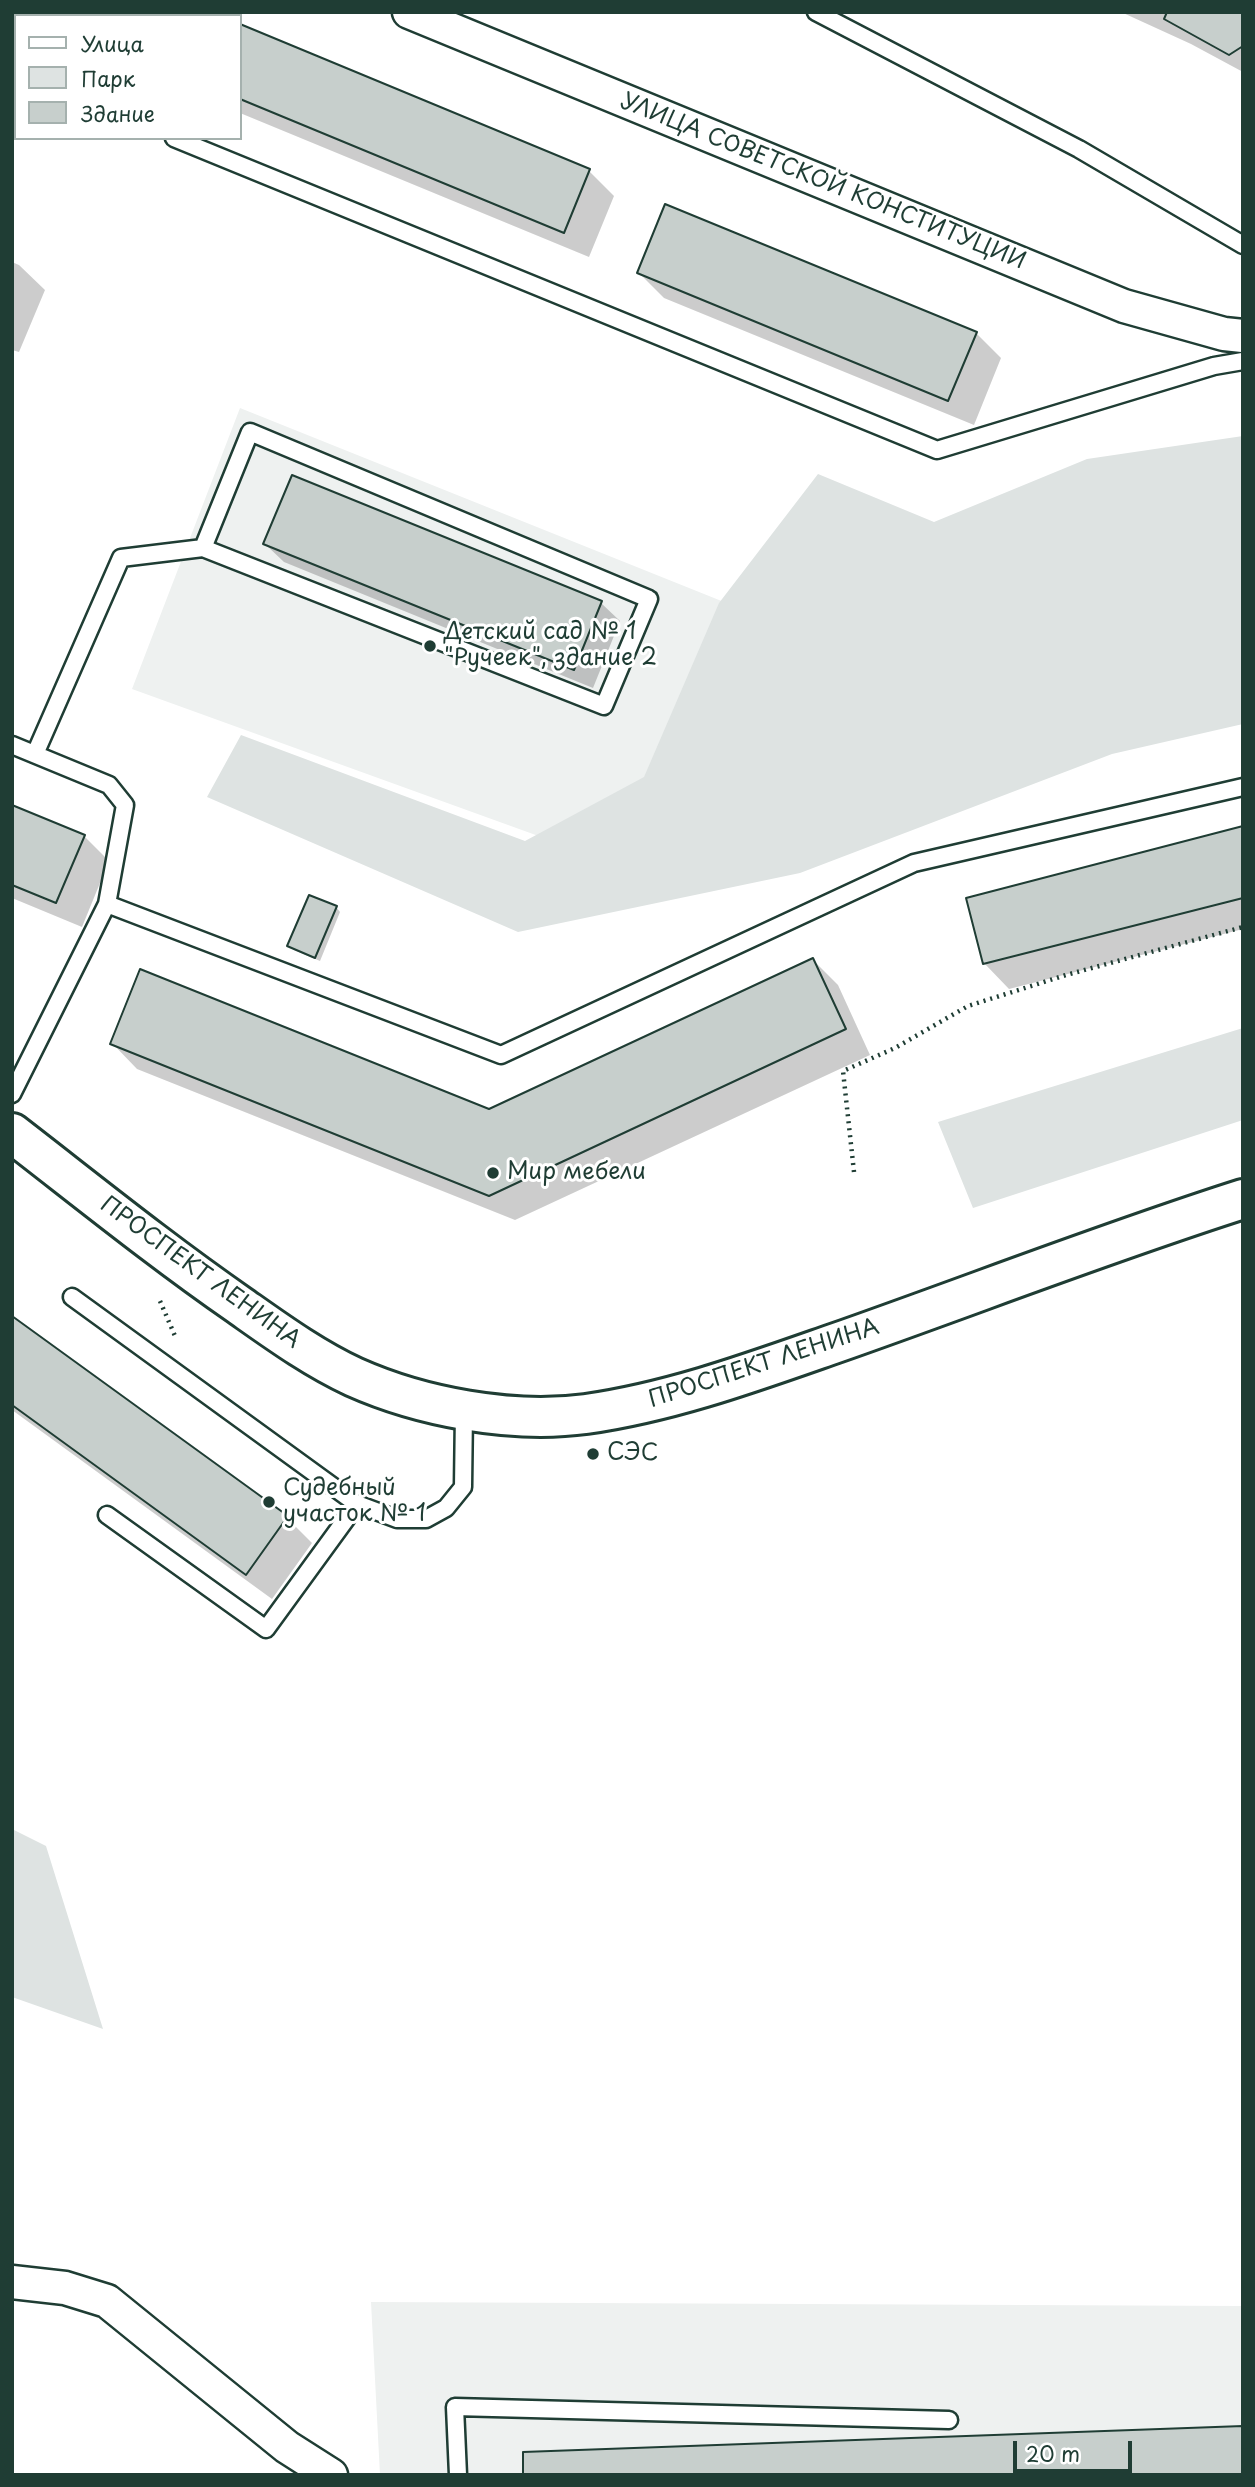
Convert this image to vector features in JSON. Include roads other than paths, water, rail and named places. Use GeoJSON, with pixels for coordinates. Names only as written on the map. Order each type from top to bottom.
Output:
{"type":"FeatureCollection","features":[{"type":"Feature","properties":{"kind":"main road","name":"ПРОСПЕКТ ЛЕНИНА"},"geometry":{"type":"LineString","coordinates":[[12,1133],[183,1266],[289,1340],[353,1376],[408,1398],[464,1411],[524,1416],[583,1415],[657,1400],[758,1370],[1154,1228],[1243,1199]]}},
{"type":"Feature","properties":{"kind":"street","name":"УЛИЦА СОВЕТСКОЙ КОНСТИТУЦИИ"},"geometry":{"type":"LineString","coordinates":[[409,12],[1124,306],[1224,334],[1243,336]]}},
{"type":"Feature","properties":{"kind":"street"},"geometry":{"type":"LineString","coordinates":[[12,2282],[65,2288],[107,2301],[287,2448],[331,2475]]}},
{"type":"Feature","properties":{"kind":"lane"},"geometry":{"type":"LineString","coordinates":[[816,12],[1079,149],[1243,245]]}},
{"type":"Feature","properties":{"kind":"lane"},"geometry":{"type":"LineString","coordinates":[[179,140],[937,450],[1214,366],[1243,361]]}},
{"type":"Feature","properties":{"kind":"lane"},"geometry":{"type":"LineString","coordinates":[[35,754],[121,558],[202,548],[604,706],[649,599],[250,432],[202,548]]}},
{"type":"Feature","properties":{"kind":"lane"},"geometry":{"type":"LineString","coordinates":[[12,744],[109,785],[125,805],[107,904],[12,1094]]}},
{"type":"Feature","properties":{"kind":"lane"},"geometry":{"type":"LineString","coordinates":[[107,904],[500,1055],[914,863],[1243,787]]}},
{"type":"Feature","properties":{"kind":"lane"},"geometry":{"type":"LineString","coordinates":[[72,1297],[357,1504],[397,1520],[426,1519],[446,1508],[463,1487],[464,1411]]}},
{"type":"Feature","properties":{"kind":"lane"},"geometry":{"type":"LineString","coordinates":[[107,1515],[266,1629],[357,1504]]}},
{"type":"Feature","properties":{"kind":"lane"},"geometry":{"type":"LineString","coordinates":[[458,2475],[455,2407],[949,2420]]}},
{"type":"Feature","properties":{"kind":"place","name":"Детский сад № 1 \"Ручеек\", здание 2"},"geometry":{"type":"Point","coordinates":[430,646]}},
{"type":"Feature","properties":{"kind":"place","name":"Мир мебели"},"geometry":{"type":"Point","coordinates":[493,1173]}},
{"type":"Feature","properties":{"kind":"place","name":"СЭС"},"geometry":{"type":"Point","coordinates":[593,1454]}},
{"type":"Feature","properties":{"kind":"place","name":"Судебный участок № 1"},"geometry":{"type":"Point","coordinates":[269,1502]}}]}
